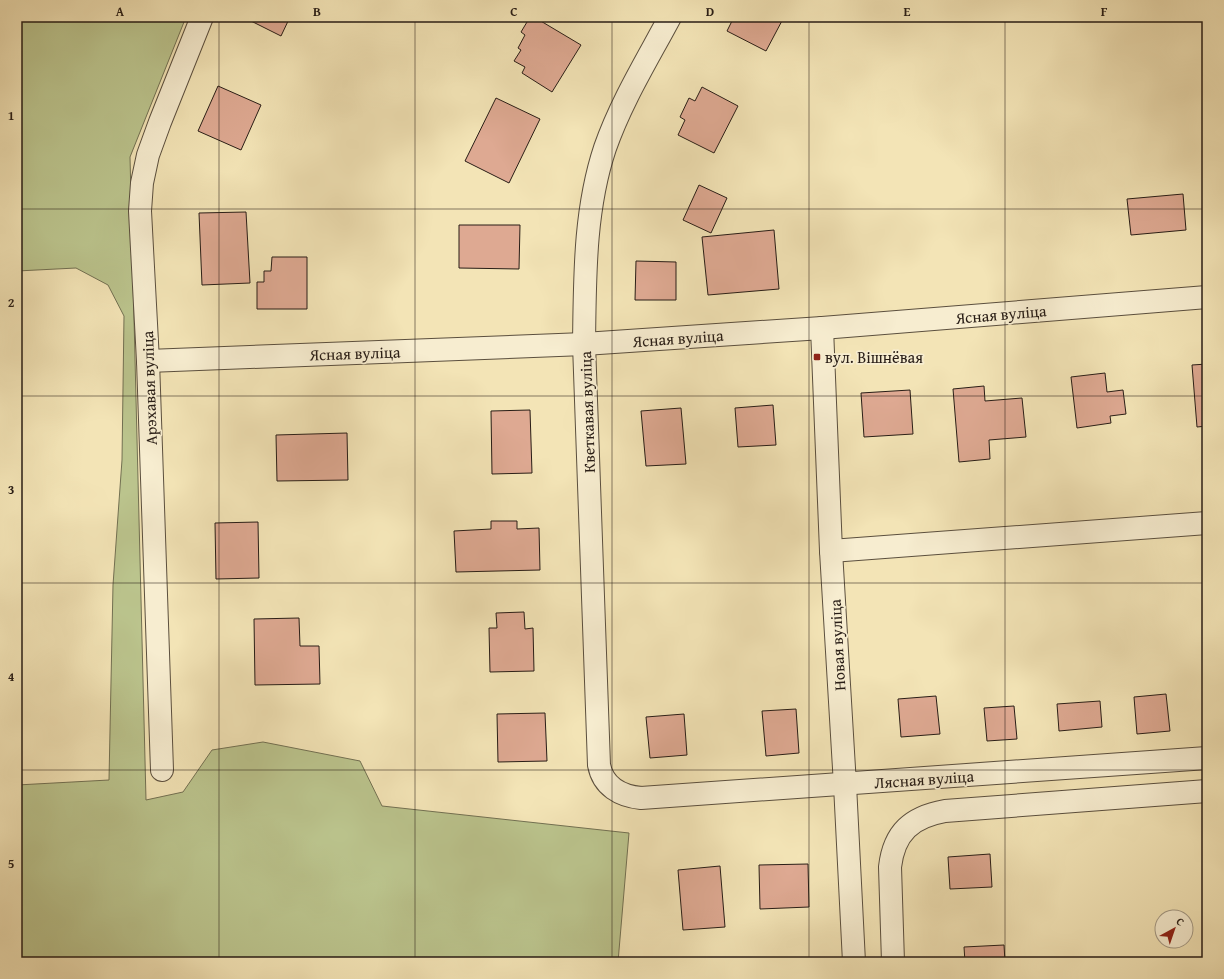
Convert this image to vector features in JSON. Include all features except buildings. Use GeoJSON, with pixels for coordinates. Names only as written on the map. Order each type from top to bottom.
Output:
{"type":"FeatureCollection","features":[{"type":"Feature","properties":{"kind":"street","name":"Арэхавая вуліца"},"geometry":{"type":"LineString","coordinates":[[162,770],[148,361],[140,211],[142,182],[148,155],[202,17]]}},
{"type":"Feature","properties":{"kind":"street","name":"Кветкавая вуліца"},"geometry":{"type":"LineString","coordinates":[[641,798],[629,797],[619,793],[610,786],[604,779],[599,765],[584,344],[585,277],[591,211],[605,149],[614,124],[670,17]]}},
{"type":"Feature","properties":{"kind":"street","name":"Ясная вуліца"},"geometry":{"type":"LineString","coordinates":[[148,361],[584,344],[822,328],[1207,297]]}},
{"type":"Feature","properties":{"kind":"street","name":"Новая вуліца"},"geometry":{"type":"LineString","coordinates":[[822,328],[831,551],[846,785],[854,962]]}},
{"type":"Feature","properties":{"kind":"street"},"geometry":{"type":"LineString","coordinates":[[831,551],[1207,523]]}},
{"type":"Feature","properties":{"kind":"street","name":"Лясная вуліца"},"geometry":{"type":"LineString","coordinates":[[641,798],[846,785],[1207,758]]}},
{"type":"Feature","properties":{"kind":"street","name":"Лясная вуліца"},"geometry":{"type":"LineString","coordinates":[[893,962],[890,867],[891,855],[902,833],[920,818],[932,813],[945,811],[1207,790]]}},
{"type":"Feature","properties":{"kind":"green space"},"geometry":{"type":"Polygon","coordinates":[[[17,17],[186,17],[130,157],[146,800],[183,792],[212,750],[263,742],[360,761],[382,806],[629,833],[618,962],[17,962],[17,785],[109,780],[113,585],[122,460],[124,316],[108,285],[76,268],[17,271],[17,17]]]}},
{"type":"Feature","properties":{"kind":"place","name":"вул. Вішнёвая"},"geometry":{"type":"Point","coordinates":[817,357]}}]}
